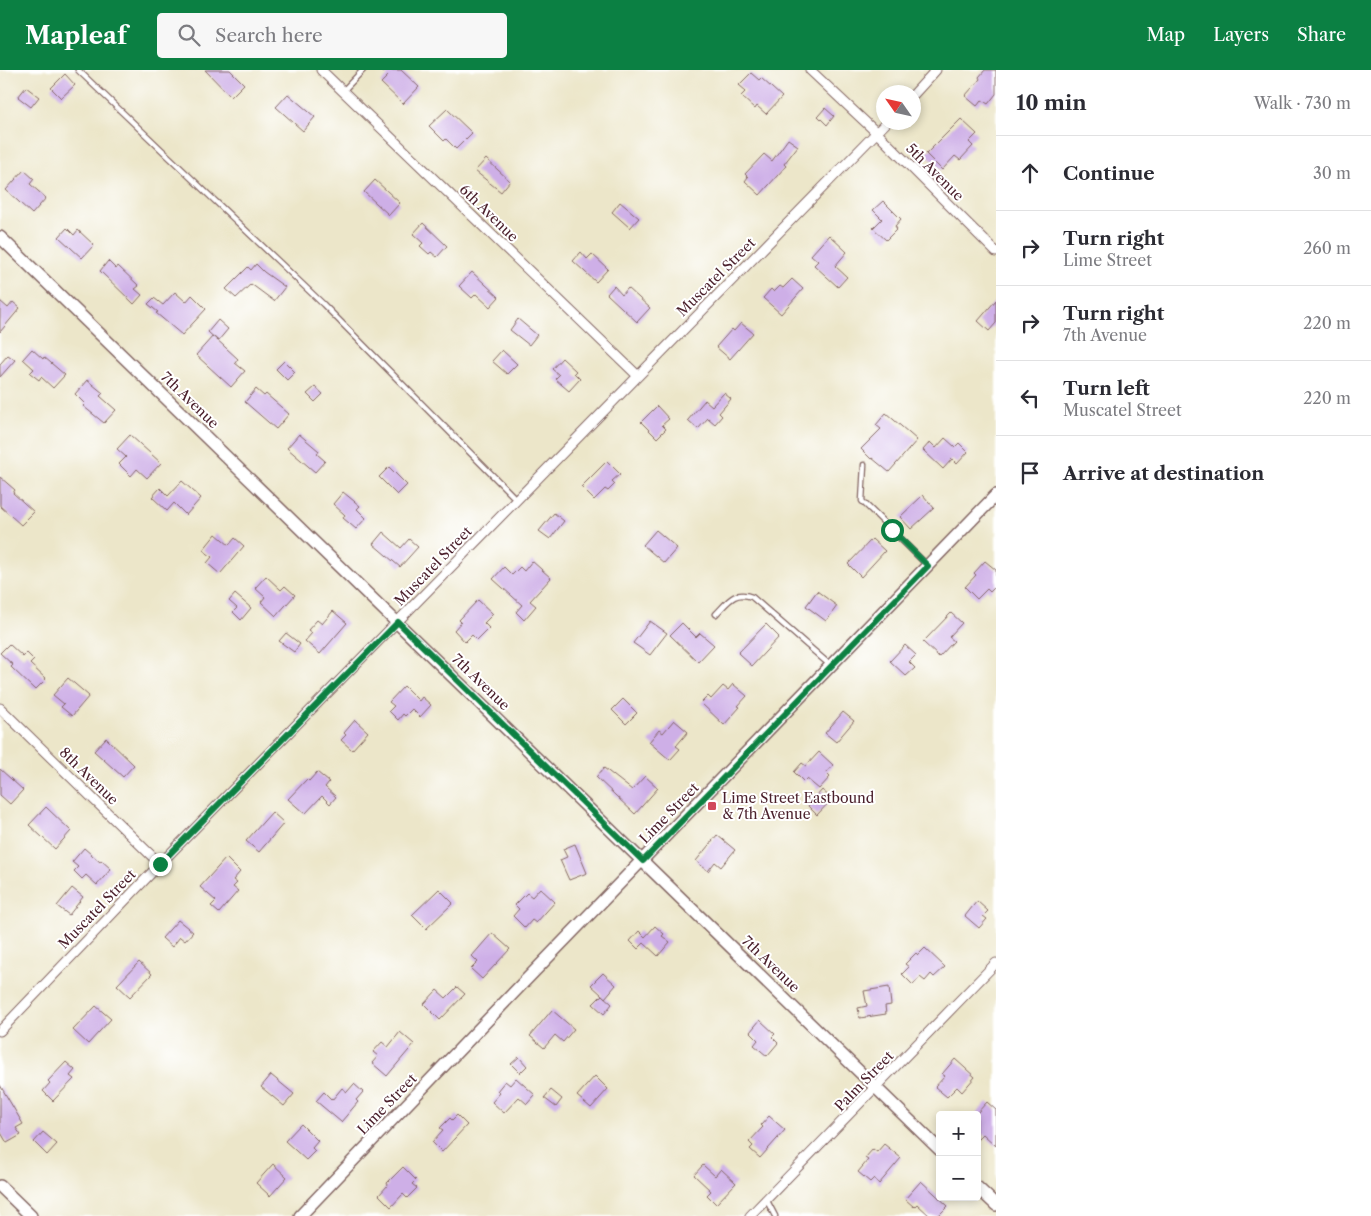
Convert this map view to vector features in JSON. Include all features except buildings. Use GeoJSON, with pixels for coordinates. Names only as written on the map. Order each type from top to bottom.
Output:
{"type":"FeatureCollection","features":[{"type":"Feature","properties":{"kind":"street","name":"6th Avenue"},"geometry":{"type":"LineString","coordinates":[[321,70],[638,376]]}},
{"type":"Feature","properties":{"kind":"street","name":"5th Avenue"},"geometry":{"type":"LineString","coordinates":[[810,70],[877,133],[996,252]]}},
{"type":"Feature","properties":{"kind":"street"},"geometry":{"type":"LineString","coordinates":[[921,86],[936,70]]}},
{"type":"Feature","properties":{"kind":"street","name":"Muscatel Street"},"geometry":{"type":"LineString","coordinates":[[0,1031],[160,864],[880,130]]}},
{"type":"Feature","properties":{"kind":"street","name":"7th Avenue"},"geometry":{"type":"LineString","coordinates":[[0,236],[936,1146]]}},
{"type":"Feature","properties":{"kind":"street","name":"Lime Street"},"geometry":{"type":"LineString","coordinates":[[300,1216],[996,495]]}},
{"type":"Feature","properties":{"kind":"street","name":"8th Avenue"},"geometry":{"type":"LineString","coordinates":[[0,708],[160,864]]}},
{"type":"Feature","properties":{"kind":"street","name":"Palm Street"},"geometry":{"type":"LineString","coordinates":[[750,1216],[996,964]]}},
{"type":"Feature","properties":{"kind":"street"},"geometry":{"type":"LineString","coordinates":[[0,1186],[31,1216]]}},
{"type":"Feature","properties":{"kind":"street"},"geometry":{"type":"LineString","coordinates":[[981,1191],[996,1205]]}},
{"type":"Feature","properties":{"kind":"lane"},"geometry":{"type":"LineString","coordinates":[[78,70],[323,304],[517,500]]}},
{"type":"Feature","properties":{"kind":"lane"},"geometry":{"type":"LineString","coordinates":[[343,91],[363,70]]}},
{"type":"Feature","properties":{"kind":"lane"},"geometry":{"type":"LineString","coordinates":[[864,465],[862,501],[928,566]]}},
{"type":"Feature","properties":{"kind":"lane"},"geometry":{"type":"LineString","coordinates":[[716,614],[737,595],[744,594],[752,597],[831,666]]}},
{"type":"Feature","properties":{"kind":"lane"},"geometry":{"type":"LineString","coordinates":[[766,1199],[775,1216]]}},
{"type":"Feature","properties":{"kind":"place","name":"Lime Street Eastbound & 7th Avenue"},"geometry":{"type":"Point","coordinates":[712,806]}},
{"type":"Feature","properties":{"kind":"route"},"geometry":{"type":"LineString","coordinates":[[160,864],[398,622],[643,861],[928,566],[892,530]]}}]}
